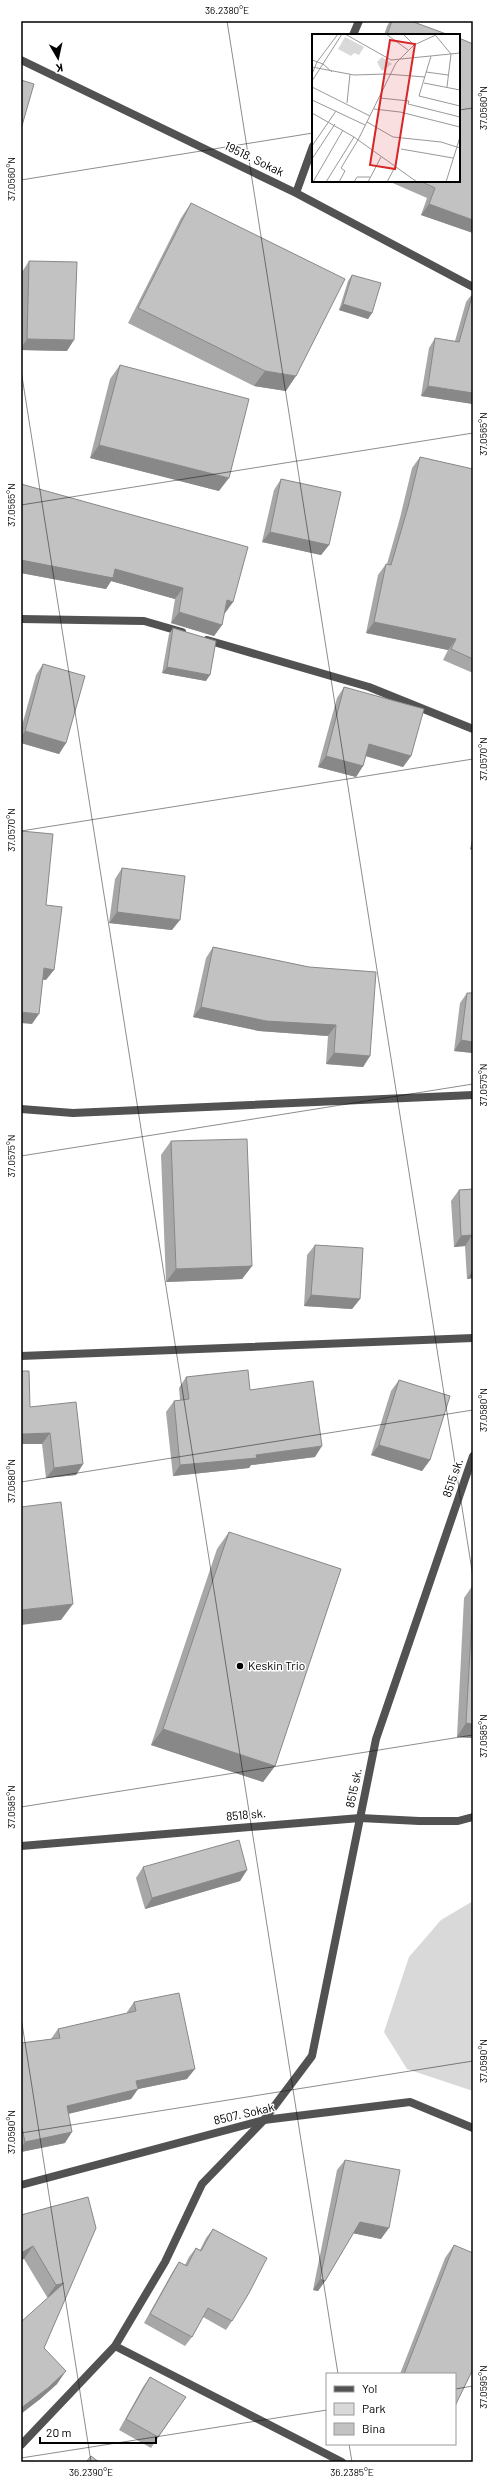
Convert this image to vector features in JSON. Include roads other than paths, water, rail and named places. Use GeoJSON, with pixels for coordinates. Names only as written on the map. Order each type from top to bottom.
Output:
{"type":"FeatureCollection","features":[{"type":"Feature","properties":{"kind":"street"},"geometry":{"type":"LineString","coordinates":[[354,34],[359,21]]}},
{"type":"Feature","properties":{"kind":"street","name":"19518. Sokak"},"geometry":{"type":"LineString","coordinates":[[21,60],[296,193],[473,286]]}},
{"type":"Feature","properties":{"kind":"street"},"geometry":{"type":"LineString","coordinates":[[296,193],[312,149]]}},
{"type":"Feature","properties":{"kind":"street"},"geometry":{"type":"LineString","coordinates":[[21,619],[144,621],[369,687],[473,729]]}},
{"type":"Feature","properties":{"kind":"street"},"geometry":{"type":"LineString","coordinates":[[21,1108],[73,1113],[473,1095]]}},
{"type":"Feature","properties":{"kind":"street"},"geometry":{"type":"LineString","coordinates":[[21,1356],[473,1338]]}},
{"type":"Feature","properties":{"kind":"street","name":"8515 sk."},"geometry":{"type":"LineString","coordinates":[[21,2445],[115,2346],[165,2262],[202,2184],[264,2120],[312,2056],[376,1739],[473,1456]]}},
{"type":"Feature","properties":{"kind":"street","name":"8518 sk."},"geometry":{"type":"LineString","coordinates":[[21,1846],[360,1818],[419,1821],[458,1820],[473,1817]]}},
{"type":"Feature","properties":{"kind":"street","name":"8507. Sokak"},"geometry":{"type":"LineString","coordinates":[[21,2185],[264,2120],[410,2102],[473,2128]]}},
{"type":"Feature","properties":{"kind":"street"},"geometry":{"type":"LineString","coordinates":[[115,2346],[342,2462]]}},
{"type":"Feature","properties":{"kind":"place","name":"Keskin Trio"},"geometry":{"type":"Point","coordinates":[240,1666]}}]}
